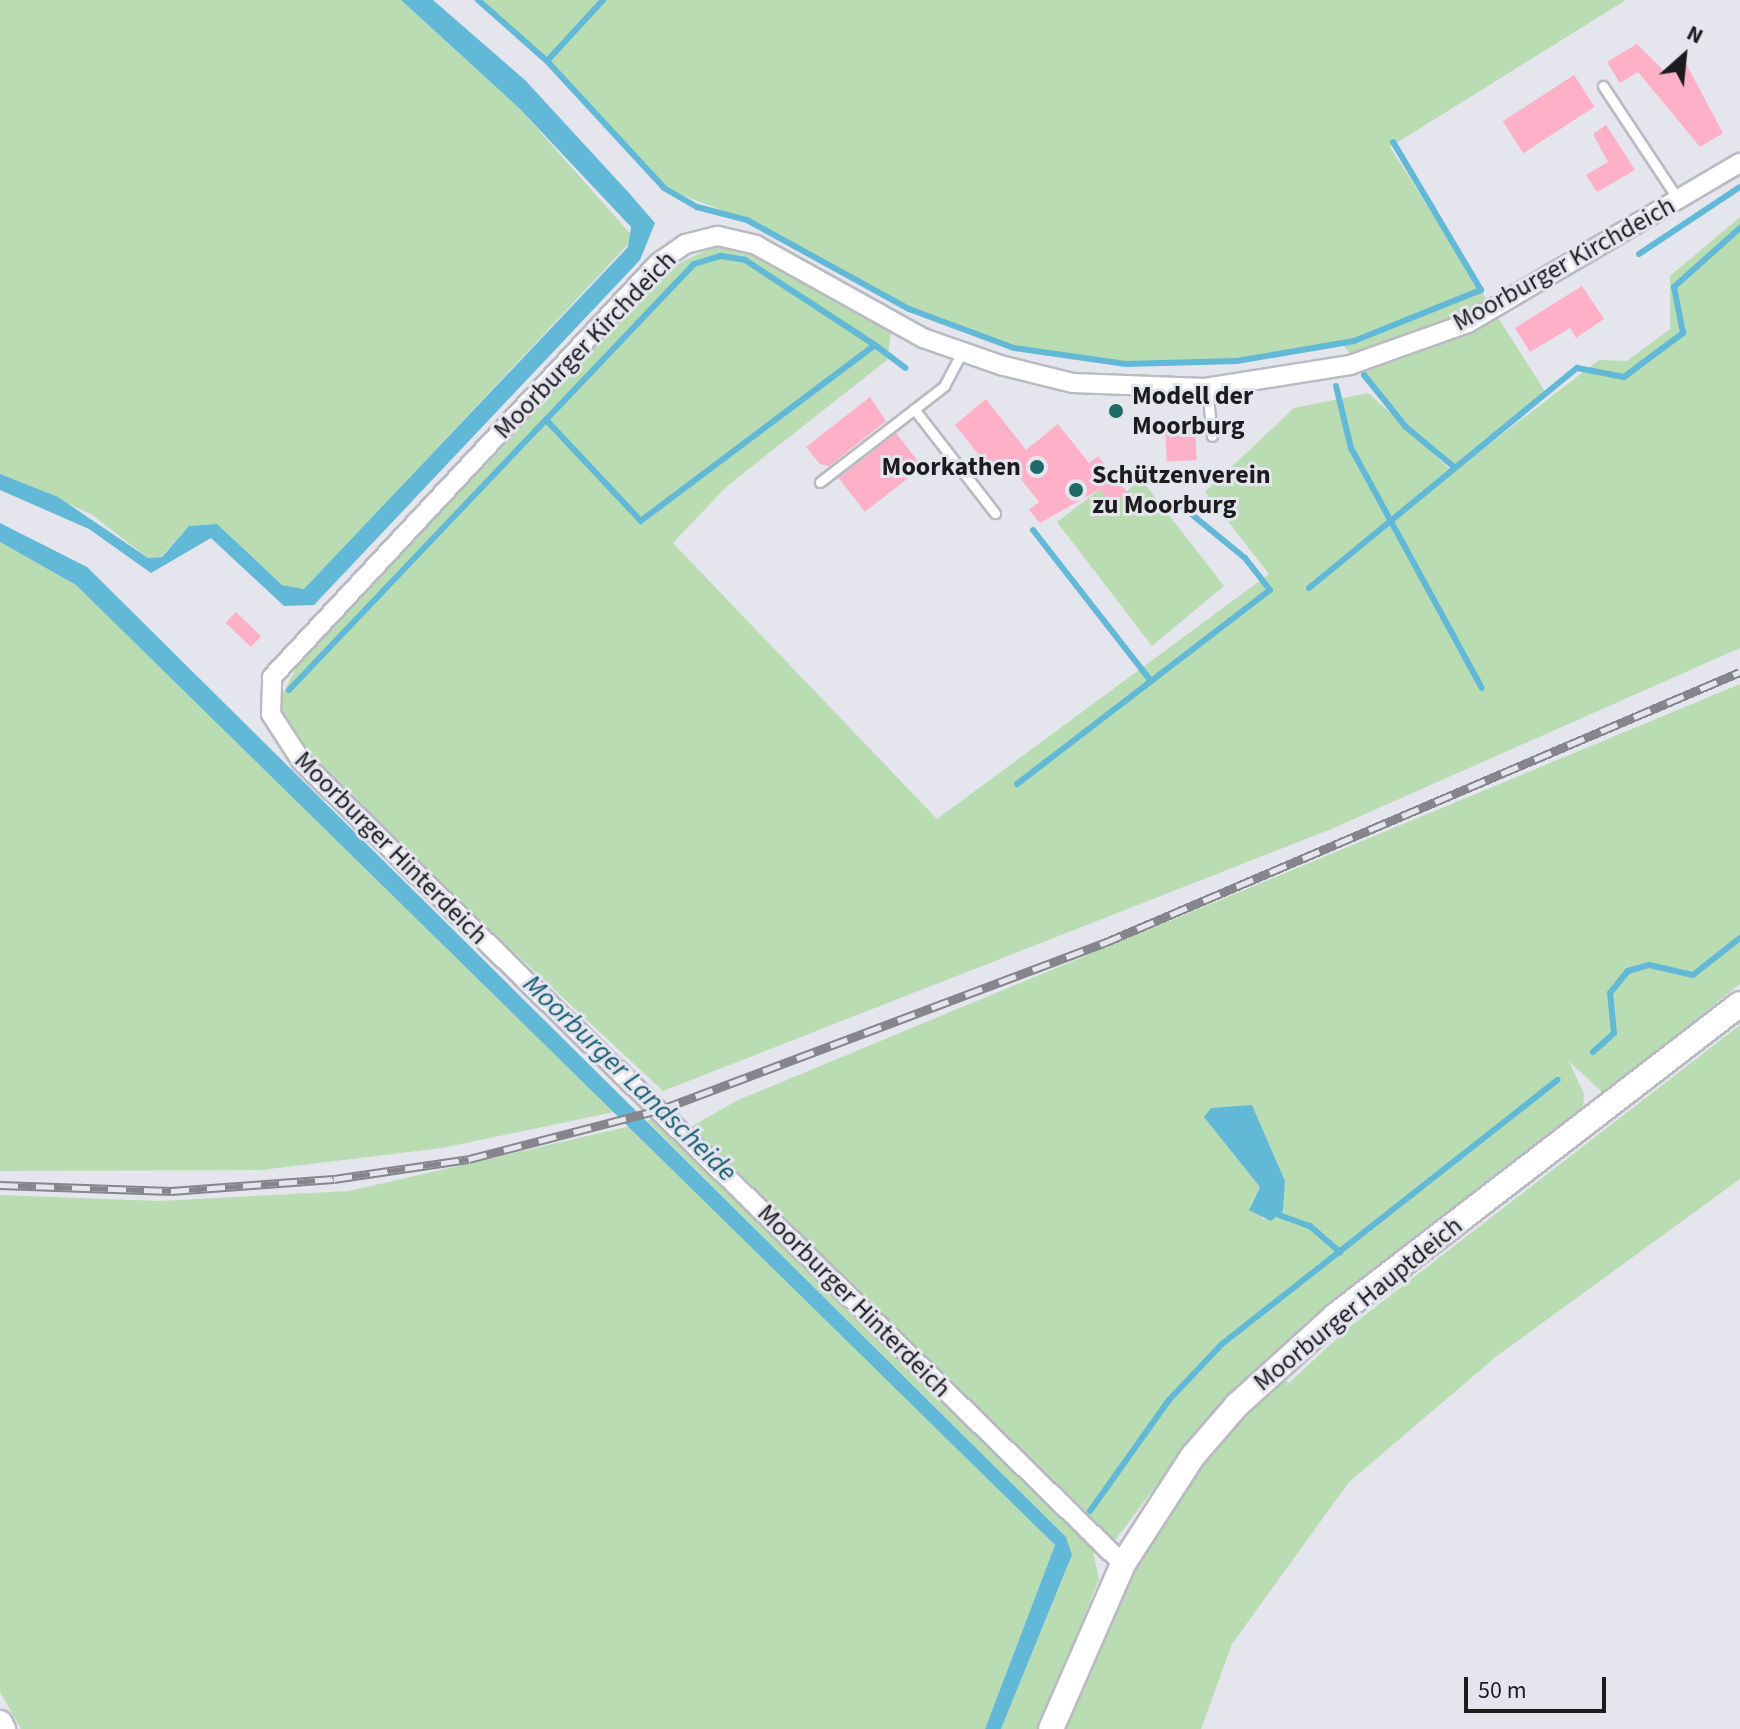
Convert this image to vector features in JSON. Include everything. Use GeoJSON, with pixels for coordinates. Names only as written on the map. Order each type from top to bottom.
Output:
{"type":"FeatureCollection","features":[{"type":"Feature","properties":{"kind":"main road","name":"Moorburger Hauptdeich"},"geometry":{"type":"LineString","coordinates":[[1051,1729],[1123,1564],[1193,1456],[1274,1367],[1740,1004]]}},
{"type":"Feature","properties":{"kind":"main road"},"geometry":{"type":"LineString","coordinates":[[0,1723],[3,1729]]}},
{"type":"Feature","properties":{"kind":"street","name":"Moorburger Kirchdeich"},"geometry":{"type":"LineString","coordinates":[[269,687],[286,658],[626,297],[685,244],[718,236],[756,245],[923,338],[1073,383],[1207,388],[1350,365],[1468,323],[1740,163]]}},
{"type":"Feature","properties":{"kind":"street","name":"Moorburger Hinterdeich"},"geometry":{"type":"LineString","coordinates":[[269,687],[274,721],[302,762],[1123,1564]]}},
{"type":"Feature","properties":{"kind":"lane"},"geometry":{"type":"LineString","coordinates":[[1603,86],[1679,201]]}},
{"type":"Feature","properties":{"kind":"lane"},"geometry":{"type":"LineString","coordinates":[[820,482],[944,386],[962,352]]}},
{"type":"Feature","properties":{"kind":"lane"},"geometry":{"type":"LineString","coordinates":[[1207,388],[1212,436]]}},
{"type":"Feature","properties":{"kind":"lane"},"geometry":{"type":"LineString","coordinates":[[914,409],[995,513]]}},
{"type":"Feature","properties":{"kind":"green space"},"geometry":{"type":"Polygon","coordinates":[[[0,0],[401,0],[520,109],[634,238],[305,589],[282,585],[217,524],[189,526],[161,557],[148,558],[91,514],[0,474],[0,0]]]}},
{"type":"Feature","properties":{"kind":"green space"},"geometry":{"type":"Polygon","coordinates":[[[478,0],[1626,0],[1390,147],[1546,393],[1454,465],[1409,431],[1453,472],[1599,360],[1627,361],[1670,329],[1670,276],[1740,217],[1740,648],[1329,830],[663,1091],[311,763],[283,721],[280,699],[305,651],[662,272],[717,245],[760,255],[891,333],[887,360],[726,487],[673,543],[937,819],[1269,574],[1205,492],[1294,408],[1368,393],[1405,426],[1342,343],[1237,361],[1126,364],[1014,348],[909,309],[747,220],[664,188],[547,61],[478,0]]]}},
{"type":"Feature","properties":{"kind":"green space"},"geometry":{"type":"Polygon","coordinates":[[[1141,479],[1224,586],[1152,646],[1057,522],[1100,489],[1112,504],[1141,479]]]}},
{"type":"Feature","properties":{"kind":"green space"},"geometry":{"type":"Polygon","coordinates":[[[0,542],[76,585],[619,1111],[442,1148],[261,1170],[0,1171],[0,542]]]}},
{"type":"Feature","properties":{"kind":"green space"},"geometry":{"type":"Polygon","coordinates":[[[1740,684],[1740,984],[1604,1094],[1569,1061],[1584,1094],[1583,1111],[1277,1349],[1190,1441],[1116,1539],[1104,1537],[728,1172],[692,1126],[736,1101],[1740,684]],[[1252,1105],[1238,1107],[1215,1130],[1260,1187],[1250,1206],[1264,1219],[1283,1211],[1285,1181],[1252,1105]]]}},
{"type":"Feature","properties":{"kind":"green space"},"geometry":{"type":"Polygon","coordinates":[[[1740,1025],[1740,1179],[1497,1356],[1349,1482],[1232,1644],[1201,1729],[1060,1729],[1098,1633],[1159,1521],[1233,1423],[1280,1376],[1289,1383],[1347,1329],[1740,1025]]]}},
{"type":"Feature","properties":{"kind":"green space"},"geometry":{"type":"Polygon","coordinates":[[[657,1117],[1093,1551],[1099,1579],[1039,1729],[1001,1729],[1067,1568],[1066,1537],[647,1121],[657,1117]]]}},
{"type":"Feature","properties":{"kind":"green space"},"geometry":{"type":"Polygon","coordinates":[[[631,1126],[1055,1545],[985,1729],[21,1729],[0,1692],[0,1195],[159,1201],[349,1191],[631,1126]]]}},
{"type":"Feature","properties":{"kind":"water"},"geometry":{"type":"Polygon","coordinates":[[[401,0],[433,0],[525,80],[629,193],[655,223],[640,260],[314,605],[284,606],[211,538],[151,573],[89,529],[0,490],[0,474],[58,497],[148,558],[162,557],[189,526],[217,524],[282,585],[304,589],[628,247],[631,227],[520,109],[401,0]]]}},
{"type":"Feature","properties":{"kind":"water"},"geometry":{"type":"Polygon","coordinates":[[[0,523],[87,567],[1066,1537],[1072,1555],[1001,1729],[985,1729],[1055,1545],[76,585],[0,542],[0,523]]]}},
{"type":"Feature","properties":{"kind":"water"},"geometry":{"type":"Polygon","coordinates":[[[1252,1105],[1285,1181],[1283,1211],[1271,1221],[1249,1210],[1260,1187],[1204,1117],[1211,1108],[1252,1105]]]}},
{"type":"Feature","properties":{"kind":"building"},"geometry":{"type":"Polygon","coordinates":[[[1637,44],[1665,72],[1684,60],[1723,133],[1700,147],[1638,72],[1620,83],[1607,62],[1637,44]]]}},
{"type":"Feature","properties":{"kind":"building"},"geometry":{"type":"Polygon","coordinates":[[[1574,75],[1595,107],[1523,153],[1503,121],[1574,75]]]}},
{"type":"Feature","properties":{"kind":"building"},"geometry":{"type":"Polygon","coordinates":[[[1606,125],[1635,170],[1597,192],[1586,175],[1608,162],[1593,134],[1606,125]]]}},
{"type":"Feature","properties":{"kind":"building"},"geometry":{"type":"Polygon","coordinates":[[[1582,286],[1604,319],[1576,338],[1570,328],[1530,352],[1515,328],[1582,286]]]}},
{"type":"Feature","properties":{"kind":"building"},"geometry":{"type":"Polygon","coordinates":[[[870,397],[886,421],[829,466],[820,464],[806,447],[870,397]]]}},
{"type":"Feature","properties":{"kind":"building"},"geometry":{"type":"Polygon","coordinates":[[[986,399],[1026,450],[1058,424],[1089,463],[1098,456],[1127,492],[1112,504],[1100,489],[1040,523],[1029,510],[1039,502],[1008,463],[994,474],[955,425],[986,399]]]}},
{"type":"Feature","properties":{"kind":"building"},"geometry":{"type":"Polygon","coordinates":[[[1195,426],[1197,460],[1167,462],[1165,428],[1195,426]]]}},
{"type":"Feature","properties":{"kind":"building"},"geometry":{"type":"Polygon","coordinates":[[[896,433],[922,467],[865,512],[838,478],[896,433]]]}},
{"type":"Feature","properties":{"kind":"building"},"geometry":{"type":"Polygon","coordinates":[[[236,612],[261,636],[251,647],[226,623],[236,612]]]}},
{"type":"Feature","properties":{"kind":"waterway"},"geometry":{"type":"LineString","coordinates":[[478,0],[547,61],[603,0]]}},
{"type":"Feature","properties":{"kind":"waterway"},"geometry":{"type":"LineString","coordinates":[[547,61],[664,188],[697,207],[747,220],[909,309],[1014,348],[1126,364],[1237,361],[1354,341],[1481,290],[1393,142]]}},
{"type":"Feature","properties":{"kind":"waterway"},"geometry":{"type":"LineString","coordinates":[[1639,254],[1740,187]]}},
{"type":"Feature","properties":{"kind":"waterway"},"geometry":{"type":"LineString","coordinates":[[1309,588],[1577,368],[1624,377],[1683,333],[1674,287],[1740,228]]}},
{"type":"Feature","properties":{"kind":"waterway"},"geometry":{"type":"LineString","coordinates":[[289,690],[694,264],[721,256],[745,260],[875,345],[641,521],[546,420]]}},
{"type":"Feature","properties":{"kind":"waterway"},"geometry":{"type":"LineString","coordinates":[[875,345],[905,368]]}},
{"type":"Feature","properties":{"kind":"waterway"},"geometry":{"type":"LineString","coordinates":[[1364,375],[1406,427],[1453,466]]}},
{"type":"Feature","properties":{"kind":"waterway"},"geometry":{"type":"LineString","coordinates":[[1336,386],[1351,448],[1482,688]]}},
{"type":"Feature","properties":{"kind":"waterway"},"geometry":{"type":"LineString","coordinates":[[1017,784],[1270,590],[1245,558],[1179,504]]}},
{"type":"Feature","properties":{"kind":"waterway"},"geometry":{"type":"LineString","coordinates":[[1033,530],[1151,681]]}},
{"type":"Feature","properties":{"kind":"waterway"},"geometry":{"type":"LineString","coordinates":[[1593,1052],[1614,1033],[1610,993],[1628,971],[1649,965],[1693,975],[1740,938]]}},
{"type":"Feature","properties":{"kind":"waterway"},"geometry":{"type":"LineString","coordinates":[[1090,1511],[1169,1400],[1222,1344],[1557,1080]]}},
{"type":"Feature","properties":{"kind":"waterway"},"geometry":{"type":"LineString","coordinates":[[1279,1215],[1310,1226],[1340,1252]]}},
{"type":"Feature","properties":{"kind":"railway"},"geometry":{"type":"LineString","coordinates":[[0,1185],[171,1191],[334,1179],[469,1159],[662,1109],[1104,943],[1740,672]]}},
{"type":"Feature","properties":{"kind":"place","name":"Modell der Moorburg"},"geometry":{"type":"Point","coordinates":[1116,411]}},
{"type":"Feature","properties":{"kind":"place","name":"Moorkathen"},"geometry":{"type":"Point","coordinates":[1037,467]}},
{"type":"Feature","properties":{"kind":"place","name":"Schützenverein zu Moorburg"},"geometry":{"type":"Point","coordinates":[1076,490]}},
{"type":"Feature","properties":{"kind":"water label","name":"Moorburger Landscheide"},"geometry":{"type":"Point","coordinates":[630,1078]}}]}
